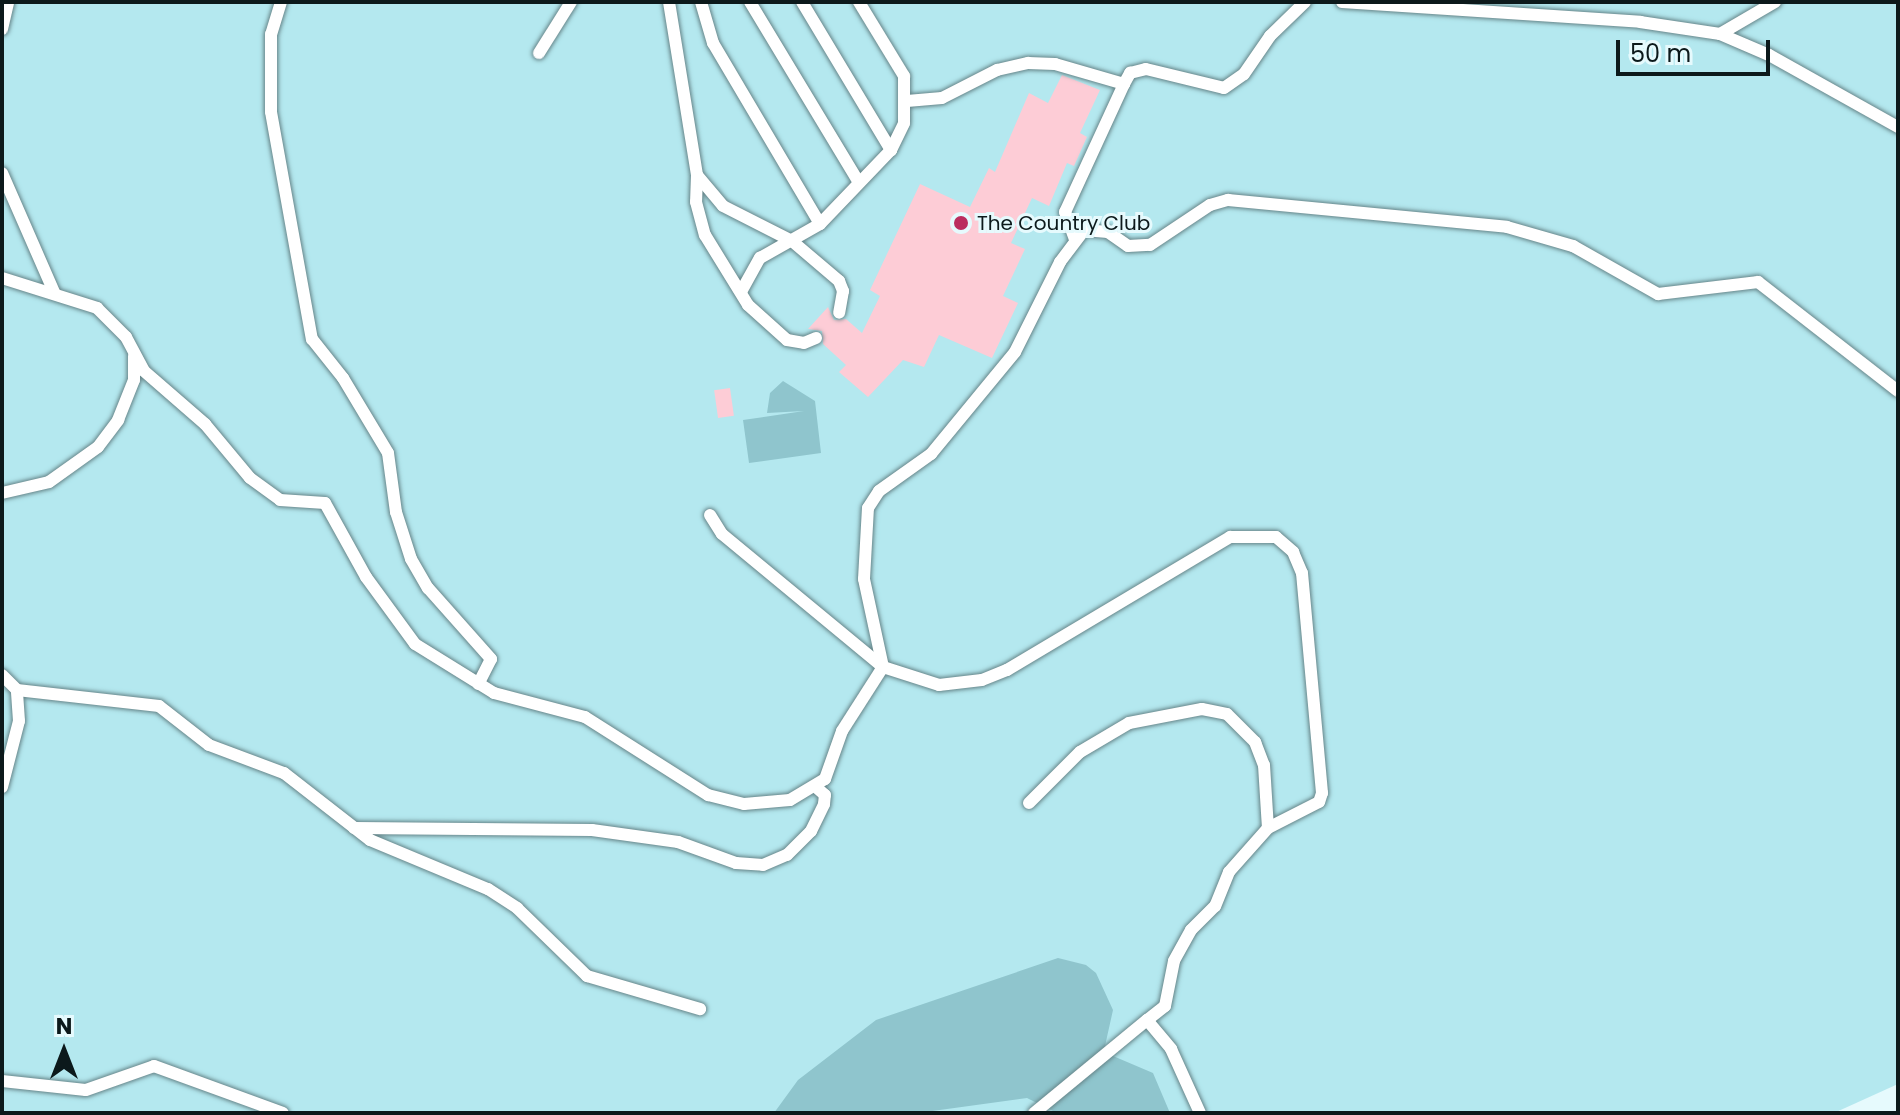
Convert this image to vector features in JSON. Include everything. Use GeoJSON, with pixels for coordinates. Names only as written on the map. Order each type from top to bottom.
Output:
{"type":"FeatureCollection","features":[{"type":"Feature","properties":{"kind":"lane"},"geometry":{"type":"LineString","coordinates":[[2,29],[8,2]]}},
{"type":"Feature","properties":{"kind":"lane"},"geometry":{"type":"LineString","coordinates":[[281,2],[271,34],[271,112],[312,339],[343,378],[388,453],[396,512],[411,559],[428,588],[491,659],[478,684]]}},
{"type":"Feature","properties":{"kind":"lane"},"geometry":{"type":"LineString","coordinates":[[539,53],[571,2]]}},
{"type":"Feature","properties":{"kind":"lane"},"geometry":{"type":"LineString","coordinates":[[669,2],[697,175],[696,202],[705,235],[742,290],[748,305],[787,340],[804,343],[816,338]]}},
{"type":"Feature","properties":{"kind":"lane"},"geometry":{"type":"LineString","coordinates":[[701,2],[713,43],[820,224]]}},
{"type":"Feature","properties":{"kind":"lane"},"geometry":{"type":"LineString","coordinates":[[750,2],[859,183]]}},
{"type":"Feature","properties":{"kind":"lane"},"geometry":{"type":"LineString","coordinates":[[802,2],[891,150]]}},
{"type":"Feature","properties":{"kind":"lane"},"geometry":{"type":"LineString","coordinates":[[742,290],[760,258],[820,224],[891,150],[904,123],[907,101],[901,68],[859,2]]}},
{"type":"Feature","properties":{"kind":"lane"},"geometry":{"type":"LineString","coordinates":[[1075,240],[1065,212],[1130,73],[1146,69],[1224,88],[1244,74],[1270,36],[1305,2]]}},
{"type":"Feature","properties":{"kind":"lane"},"geometry":{"type":"LineString","coordinates":[[1342,2],[1640,22],[1720,34],[1769,55],[1898,127]]}},
{"type":"Feature","properties":{"kind":"lane"},"geometry":{"type":"LineString","coordinates":[[1720,34],[1775,2]]}},
{"type":"Feature","properties":{"kind":"lane"},"geometry":{"type":"LineString","coordinates":[[907,101],[942,98],[997,70],[1028,63],[1055,64],[1124,84]]}},
{"type":"Feature","properties":{"kind":"lane"},"geometry":{"type":"LineString","coordinates":[[2,173],[54,292]]}},
{"type":"Feature","properties":{"kind":"lane"},"geometry":{"type":"LineString","coordinates":[[697,175],[723,206],[792,241],[841,285],[839,313]]}},
{"type":"Feature","properties":{"kind":"lane"},"geometry":{"type":"LineString","coordinates":[[2,278],[54,292],[113,319],[134,356],[267,493],[280,500],[321,501],[329,507],[399,628],[478,684],[506,698],[585,717],[708,795],[727,801],[770,803],[817,788],[842,731],[883,667],[864,579],[868,508],[885,486],[931,454],[1015,352],[1075,240],[1084,230],[1096,228],[1128,246],[1150,245],[1210,205],[1228,200],[1507,227],[1573,246],[1658,294],[1695,294],[1758,282],[1898,391]]}},
{"type":"Feature","properties":{"kind":"lane"},"geometry":{"type":"LineString","coordinates":[[2,493],[49,482],[98,447],[118,420],[134,380],[134,356]]}},
{"type":"Feature","properties":{"kind":"lane"},"geometry":{"type":"LineString","coordinates":[[710,515],[722,534],[883,667],[939,685],[982,680],[1043,652],[1208,547],[1252,533],[1276,537],[1293,552],[1302,573],[1322,793],[1319,802],[1268,828],[1229,872],[1215,906],[1191,930],[1174,961],[1165,1006],[1109,1047],[1035,1112]]}},
{"type":"Feature","properties":{"kind":"lane"},"geometry":{"type":"LineString","coordinates":[[2,675],[17,690],[20,712],[2,787]]}},
{"type":"Feature","properties":{"kind":"lane"},"geometry":{"type":"LineString","coordinates":[[17,690],[159,706],[209,745],[284,773],[370,840],[488,889],[517,908],[587,976],[700,1009]]}},
{"type":"Feature","properties":{"kind":"lane"},"geometry":{"type":"LineString","coordinates":[[1029,803],[1080,752],[1129,723],[1202,709],[1227,714],[1255,742],[1266,777],[1268,828]]}},
{"type":"Feature","properties":{"kind":"lane"},"geometry":{"type":"LineString","coordinates":[[354,828],[592,830],[678,842],[736,863],[763,865],[787,855],[811,831],[824,804],[825,795],[817,788]]}},
{"type":"Feature","properties":{"kind":"lane"},"geometry":{"type":"LineString","coordinates":[[1147,1020],[1171,1049],[1200,1113]]}},
{"type":"Feature","properties":{"kind":"lane"},"geometry":{"type":"LineString","coordinates":[[2,1081],[86,1090],[154,1066],[283,1113]]}},
{"type":"Feature","properties":{"kind":"shaded area"},"geometry":{"type":"Polygon","coordinates":[[[2,2],[1898,2],[1898,1084],[1834,1113],[2,1113],[2,2]]]}},
{"type":"Feature","properties":{"kind":"shaded area"},"geometry":{"type":"Polygon","coordinates":[[[783,381],[815,401],[821,453],[749,463],[743,420],[804,411],[767,413],[770,393],[783,381]]]}},
{"type":"Feature","properties":{"kind":"shaded area"},"geometry":{"type":"Polygon","coordinates":[[[1058,958],[1086,965],[1096,973],[1113,1010],[1105,1046],[1113,1056],[1153,1073],[1170,1113],[1057,1113],[1027,1098],[918,1113],[774,1113],[798,1080],[876,1020],[1058,958]]]}},
{"type":"Feature","properties":{"kind":"building","name":"The Country Club"},"geometry":{"type":"Polygon","coordinates":[[[1062,75],[1100,90],[1080,133],[1087,137],[1074,166],[1067,163],[1049,206],[1032,198],[1011,243],[1025,249],[1003,296],[1018,303],[992,358],[939,335],[924,367],[903,360],[868,397],[839,372],[846,365],[823,344],[822,331],[808,329],[828,307],[834,320],[846,319],[862,333],[880,296],[870,290],[920,184],[970,207],[989,168],[995,172],[1029,93],[1048,103],[1062,75]]]}},
{"type":"Feature","properties":{"kind":"building"},"geometry":{"type":"Polygon","coordinates":[[[730,388],[734,416],[718,418],[714,390],[730,388]]]}},
{"type":"Feature","properties":{"kind":"place","name":"The Country Club"},"geometry":{"type":"Point","coordinates":[961,223]}}]}
